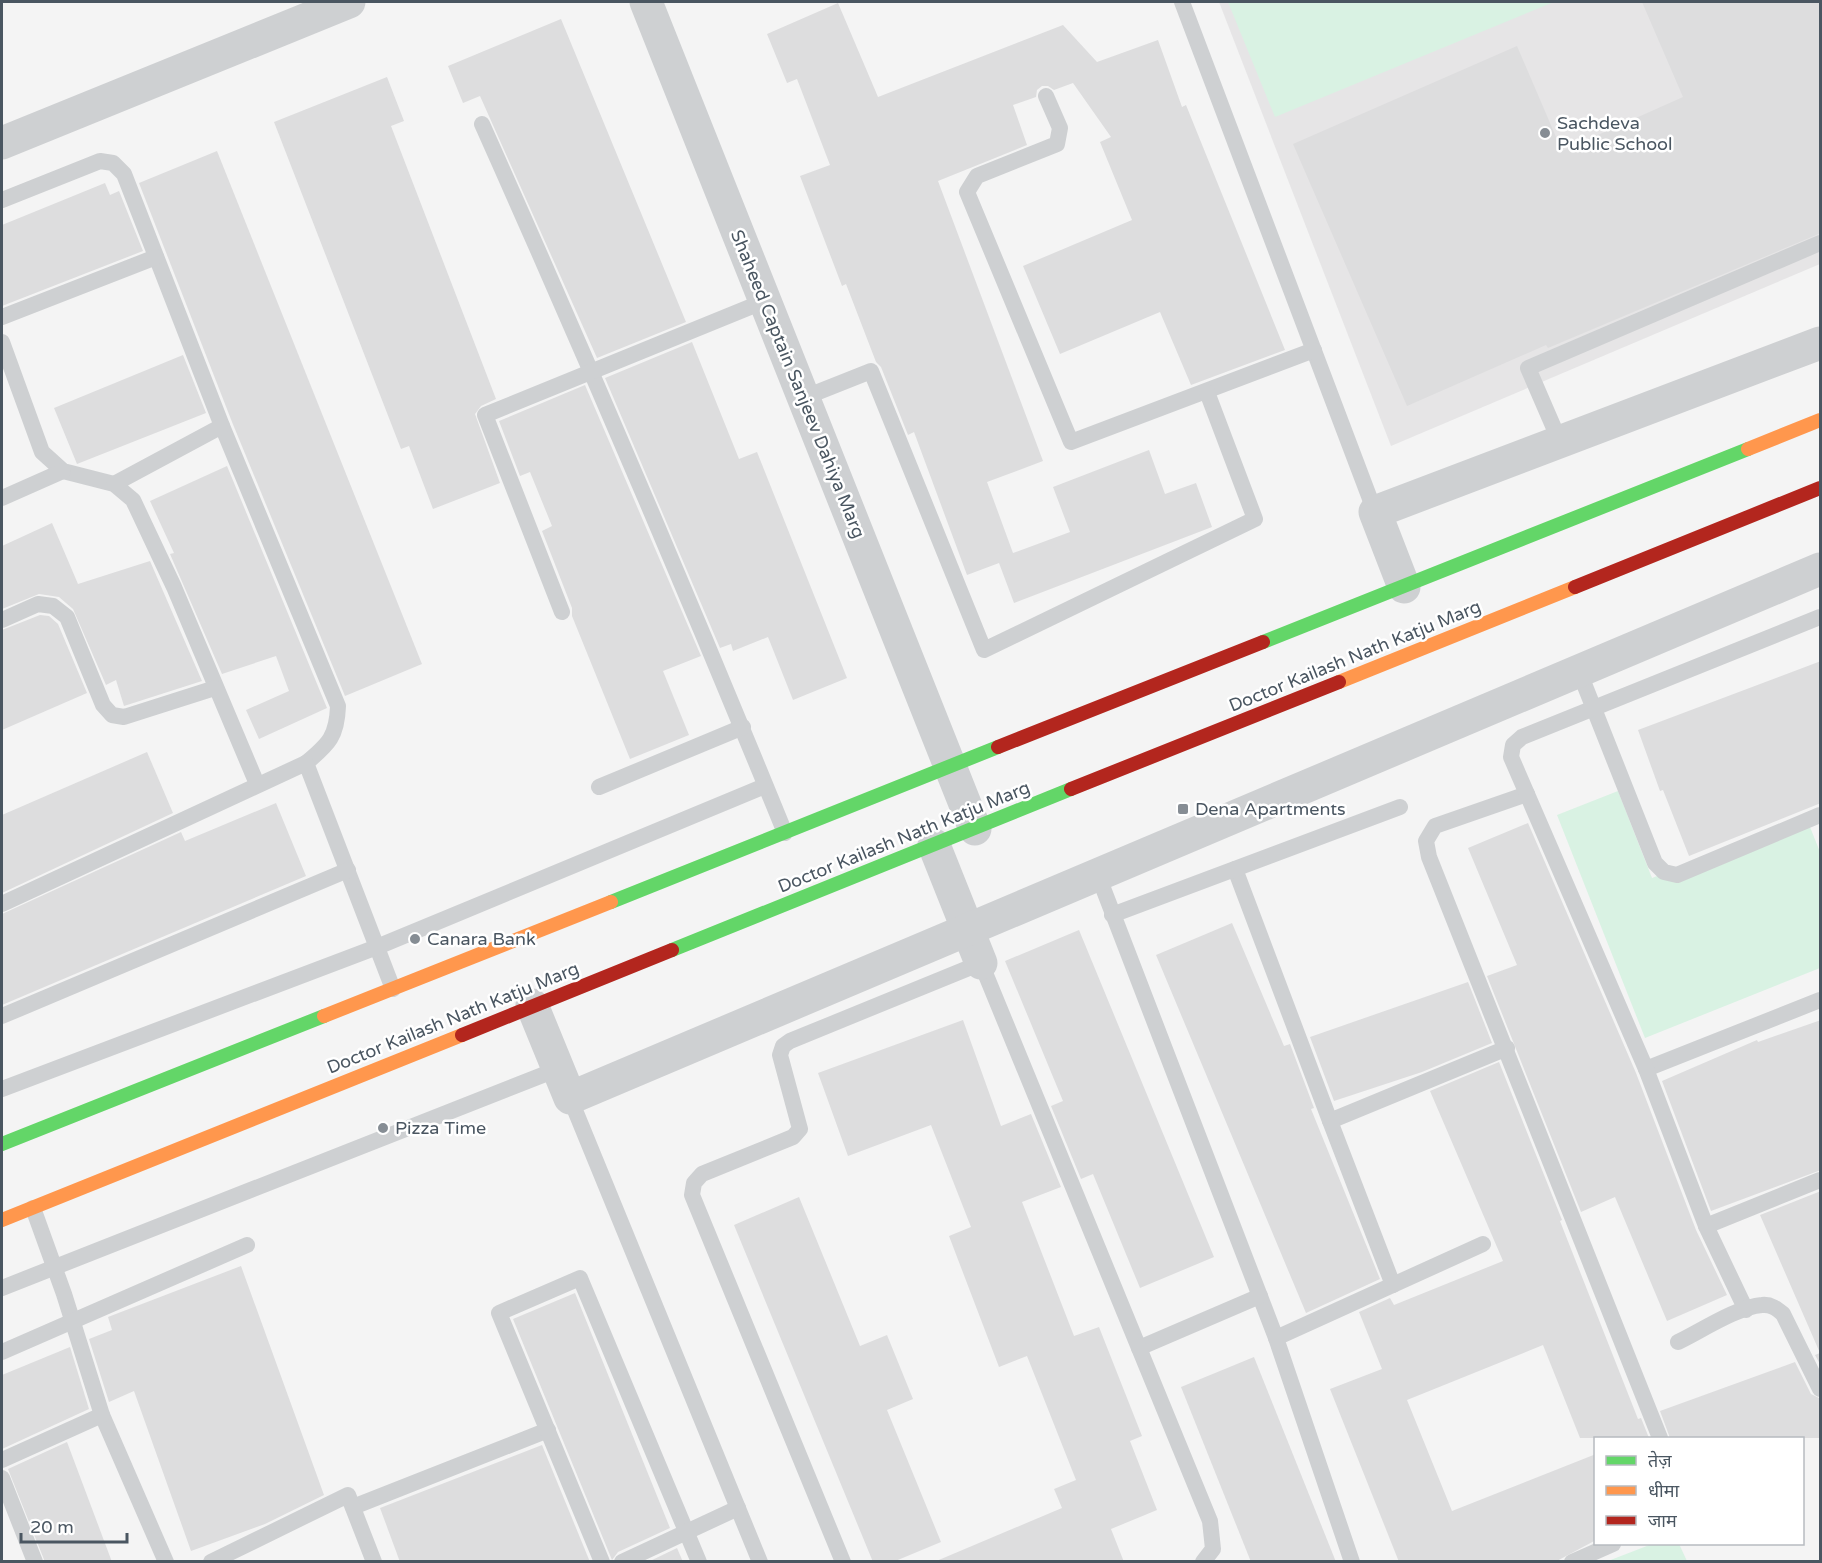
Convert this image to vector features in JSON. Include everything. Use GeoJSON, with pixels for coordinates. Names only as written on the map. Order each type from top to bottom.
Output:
{"type":"FeatureCollection","features":[{"type":"Feature","properties":{"kind":"main road"},"geometry":{"type":"LineString","coordinates":[[2,1144],[1821,420]]}},
{"type":"Feature","properties":{"kind":"main road","name":"Doctor Kailash Nath Katju Marg"},"geometry":{"type":"LineString","coordinates":[[2,1220],[1821,488]]}},
{"type":"Feature","properties":{"kind":"street"},"geometry":{"type":"LineString","coordinates":[[2,143],[349,2]]}},
{"type":"Feature","properties":{"kind":"street","name":"Shaheed Captain Sanjeev Dahiya Marg"},"geometry":{"type":"LineString","coordinates":[[646,2],[975,829]]}},
{"type":"Feature","properties":{"kind":"street"},"geometry":{"type":"LineString","coordinates":[[1404,587],[1376,512],[1821,343]]}},
{"type":"Feature","properties":{"kind":"street"},"geometry":{"type":"LineString","coordinates":[[532,1005],[564,1083],[969,930],[1821,569]]}},
{"type":"Feature","properties":{"kind":"street"},"geometry":{"type":"LineString","coordinates":[[934,845],[981,963]]}},
{"type":"Feature","properties":{"kind":"lane"},"geometry":{"type":"LineString","coordinates":[[1182,2],[1376,512]]}},
{"type":"Feature","properties":{"kind":"lane"},"geometry":{"type":"LineString","coordinates":[[1046,96],[1060,128],[1057,144],[977,176],[967,192],[1071,442],[1314,350]]}},
{"type":"Feature","properties":{"kind":"lane"},"geometry":{"type":"LineString","coordinates":[[482,124],[593,373],[743,727],[785,833]]}},
{"type":"Feature","properties":{"kind":"lane"},"geometry":{"type":"LineString","coordinates":[[2,200],[100,161],[113,163],[124,174],[222,426],[338,706],[337,724],[328,745],[306,763],[2,904]]}},
{"type":"Feature","properties":{"kind":"lane"},"geometry":{"type":"LineString","coordinates":[[1560,442],[1528,368],[1821,243]]}},
{"type":"Feature","properties":{"kind":"lane"},"geometry":{"type":"LineString","coordinates":[[2,317],[156,257]]}},
{"type":"Feature","properties":{"kind":"lane"},"geometry":{"type":"LineString","coordinates":[[562,612],[485,415],[593,373],[765,301]]}},
{"type":"Feature","properties":{"kind":"lane"},"geometry":{"type":"LineString","coordinates":[[2,342],[42,452],[63,471],[114,484],[133,500],[174,587],[257,784]]}},
{"type":"Feature","properties":{"kind":"lane"},"geometry":{"type":"LineString","coordinates":[[803,398],[871,371],[984,650],[1255,519],[1207,392]]}},
{"type":"Feature","properties":{"kind":"lane"},"geometry":{"type":"LineString","coordinates":[[114,484],[222,426]]}},
{"type":"Feature","properties":{"kind":"lane"},"geometry":{"type":"LineString","coordinates":[[2,498],[63,471]]}},
{"type":"Feature","properties":{"kind":"lane"},"geometry":{"type":"LineString","coordinates":[[2,620],[39,604],[53,606],[67,617],[103,705],[112,715],[124,717],[215,688]]}},
{"type":"Feature","properties":{"kind":"lane"},"geometry":{"type":"LineString","coordinates":[[1746,1310],[1706,1226],[1646,1069],[1511,757],[1513,745],[1522,737],[1821,617]]}},
{"type":"Feature","properties":{"kind":"lane"},"geometry":{"type":"LineString","coordinates":[[1579,672],[1655,863],[1664,872],[1677,875],[1821,815]]}},
{"type":"Feature","properties":{"kind":"lane"},"geometry":{"type":"LineString","coordinates":[[600,787],[743,727]]}},
{"type":"Feature","properties":{"kind":"lane"},"geometry":{"type":"LineString","coordinates":[[306,763],[393,989]]}},
{"type":"Feature","properties":{"kind":"lane"},"geometry":{"type":"LineString","coordinates":[[2,1089],[377,947],[765,786]]}},
{"type":"Feature","properties":{"kind":"lane"},"geometry":{"type":"LineString","coordinates":[[1527,794],[1436,825],[1426,841],[1429,857],[1507,1048],[1660,1437]]}},
{"type":"Feature","properties":{"kind":"lane"},"geometry":{"type":"LineString","coordinates":[[1113,915],[1400,807]]}},
{"type":"Feature","properties":{"kind":"lane"},"geometry":{"type":"LineString","coordinates":[[1235,869],[1392,1285]]}},
{"type":"Feature","properties":{"kind":"lane"},"geometry":{"type":"LineString","coordinates":[[2,1016],[348,870]]}},
{"type":"Feature","properties":{"kind":"lane"},"geometry":{"type":"LineString","coordinates":[[1098,875],[1276,1338],[1352,1562]]}},
{"type":"Feature","properties":{"kind":"lane"},"geometry":{"type":"LineString","coordinates":[[843,1562],[692,1195],[694,1183],[702,1174],[793,1137],[800,1129],[780,1056],[783,1046],[790,1041],[981,963],[1210,1521],[1211,1557]]}},
{"type":"Feature","properties":{"kind":"lane"},"geometry":{"type":"LineString","coordinates":[[1646,1069],[1821,1000]]}},
{"type":"Feature","properties":{"kind":"lane"},"geometry":{"type":"LineString","coordinates":[[1330,1121],[1507,1048]]}},
{"type":"Feature","properties":{"kind":"lane"},"geometry":{"type":"LineString","coordinates":[[2,1288],[54,1267],[564,1083],[760,1562]]}},
{"type":"Feature","properties":{"kind":"lane"},"geometry":{"type":"LineString","coordinates":[[1706,1226],[1821,1180]]}},
{"type":"Feature","properties":{"kind":"lane"},"geometry":{"type":"LineString","coordinates":[[33,1208],[102,1415],[166,1562]]}},
{"type":"Feature","properties":{"kind":"lane"},"geometry":{"type":"LineString","coordinates":[[1276,1338],[1483,1244]]}},
{"type":"Feature","properties":{"kind":"lane"},"geometry":{"type":"LineString","coordinates":[[2,1352],[247,1245]]}},
{"type":"Feature","properties":{"kind":"lane"},"geometry":{"type":"LineString","coordinates":[[602,1562],[499,1313],[580,1278],[699,1562]]}},
{"type":"Feature","properties":{"kind":"lane"},"geometry":{"type":"LineString","coordinates":[[1139,1348],[1260,1296]]}},
{"type":"Feature","properties":{"kind":"lane"},"geometry":{"type":"LineString","coordinates":[[1678,1342],[1746,1310],[1763,1305],[1774,1307],[1783,1314],[1821,1389]]}},
{"type":"Feature","properties":{"kind":"lane"},"geometry":{"type":"LineString","coordinates":[[2,1460],[102,1415]]}},
{"type":"Feature","properties":{"kind":"lane"},"geometry":{"type":"LineString","coordinates":[[353,1507],[548,1430]]}},
{"type":"Feature","properties":{"kind":"lane"},"geometry":{"type":"LineString","coordinates":[[2,1478],[35,1562]]}},
{"type":"Feature","properties":{"kind":"lane"},"geometry":{"type":"LineString","coordinates":[[211,1562],[348,1495],[375,1562]]}},
{"type":"Feature","properties":{"kind":"lane"},"geometry":{"type":"LineString","coordinates":[[622,1562],[738,1508]]}},
{"type":"Feature","properties":{"kind":"lane"},"geometry":{"type":"LineString","coordinates":[[1572,1562],[1611,1545]]}},
{"type":"Feature","properties":{"kind":"shaded area","name":"Sachdeva Public School"},"geometry":{"type":"Polygon","coordinates":[[[1219,2],[1820,2],[1820,264],[1391,446],[1219,2]]]}},
{"type":"Feature","properties":{"kind":"green space"},"geometry":{"type":"Polygon","coordinates":[[[1228,2],[1554,2],[1275,117],[1228,2]]]}},
{"type":"Feature","properties":{"kind":"green space"},"geometry":{"type":"Polygon","coordinates":[[[1618,791],[1652,878],[1806,817],[1820,852],[1820,968],[1645,1038],[1557,815],[1618,791]]]}},
{"type":"Feature","properties":{"kind":"green space"},"geometry":{"type":"Polygon","coordinates":[[[1649,1545],[1679,1545],[1687,1561],[1608,1561],[1649,1545]]]}},
{"type":"Feature","properties":{"kind":"building","name":"Sachdeva Public School"},"geometry":{"type":"Polygon","coordinates":[[[1642,2],[1821,2],[1821,233],[1548,348],[1546,345],[1407,406],[1293,144],[1517,46],[1562,151],[1683,97],[1642,2]]]}},
{"type":"Feature","properties":{"kind":"building"},"geometry":{"type":"Polygon","coordinates":[[[838,3],[878,97],[1063,25],[1097,62],[1158,40],[1182,107],[1186,105],[1285,350],[1191,385],[1160,312],[1060,354],[1023,266],[1132,220],[1100,142],[1111,137],[1073,83],[1054,90],[1048,86],[1042,86],[1037,90],[1036,97],[1013,105],[1027,145],[938,181],[1043,461],[987,482],[1013,553],[1070,532],[1053,487],[1149,450],[1165,494],[1196,483],[1212,527],[1014,603],[999,563],[967,575],[914,432],[908,435],[881,367],[876,362],[846,284],[842,286],[800,176],[830,165],[797,79],[787,83],[767,34],[838,3]]]}},
{"type":"Feature","properties":{"kind":"building"},"geometry":{"type":"Polygon","coordinates":[[[561,19],[686,322],[597,358],[480,96],[463,103],[448,66],[561,19]]]}},
{"type":"Feature","properties":{"kind":"building"},"geometry":{"type":"Polygon","coordinates":[[[387,77],[404,121],[391,126],[496,399],[481,406],[475,414],[500,483],[433,509],[409,446],[401,449],[274,122],[387,77]]]}},
{"type":"Feature","properties":{"kind":"building"},"geometry":{"type":"Polygon","coordinates":[[[217,151],[422,664],[345,696],[232,422],[139,183],[217,151]]]}},
{"type":"Feature","properties":{"kind":"building"},"geometry":{"type":"Polygon","coordinates":[[[105,183],[110,195],[119,191],[143,251],[2,306],[2,225],[105,183]]]}},
{"type":"Feature","properties":{"kind":"building"},"geometry":{"type":"Polygon","coordinates":[[[692,342],[739,459],[757,452],[847,678],[793,700],[768,637],[733,651],[731,644],[720,648],[605,378],[692,342]]]}},
{"type":"Feature","properties":{"kind":"building"},"geometry":{"type":"Polygon","coordinates":[[[183,355],[206,413],[77,464],[54,408],[183,355]]]}},
{"type":"Feature","properties":{"kind":"building"},"geometry":{"type":"Polygon","coordinates":[[[585,385],[701,656],[663,671],[689,735],[630,759],[572,616],[572,608],[542,531],[552,526],[530,472],[520,476],[499,421],[585,385]]]}},
{"type":"Feature","properties":{"kind":"building"},"geometry":{"type":"Polygon","coordinates":[[[227,466],[327,708],[259,739],[246,710],[289,691],[276,656],[222,674],[170,554],[174,553],[150,501],[227,466]]]}},
{"type":"Feature","properties":{"kind":"building"},"geometry":{"type":"Polygon","coordinates":[[[52,523],[78,584],[150,561],[202,681],[124,706],[116,680],[106,685],[73,609],[59,597],[39,594],[2,609],[2,546],[52,523]]]}},
{"type":"Feature","properties":{"kind":"building"},"geometry":{"type":"Polygon","coordinates":[[[40,615],[49,616],[58,624],[87,693],[2,730],[2,630],[40,615]]]}},
{"type":"Feature","properties":{"kind":"building"},"geometry":{"type":"Polygon","coordinates":[[[1821,661],[1821,803],[1689,856],[1663,790],[1660,791],[1638,730],[1821,661]]]}},
{"type":"Feature","properties":{"kind":"building"},"geometry":{"type":"Polygon","coordinates":[[[147,752],[173,813],[2,893],[2,815],[147,752]]]}},
{"type":"Feature","properties":{"kind":"building"},"geometry":{"type":"Polygon","coordinates":[[[276,803],[306,876],[2,1005],[2,914],[181,832],[185,841],[276,803]]]}},
{"type":"Feature","properties":{"kind":"building"},"geometry":{"type":"Polygon","coordinates":[[[1528,823],[1636,1073],[1696,1230],[1727,1295],[1667,1321],[1615,1197],[1581,1212],[1487,976],[1517,965],[1468,848],[1528,823]]]}},
{"type":"Feature","properties":{"kind":"building"},"geometry":{"type":"Polygon","coordinates":[[[1232,923],[1284,1046],[1290,1044],[1314,1108],[1311,1109],[1380,1279],[1306,1313],[1156,955],[1232,923]]]}},
{"type":"Feature","properties":{"kind":"building"},"geometry":{"type":"Polygon","coordinates":[[[1079,930],[1214,1257],[1140,1288],[1093,1174],[1081,1179],[1051,1106],[1063,1101],[1005,961],[1079,930]]]}},
{"type":"Feature","properties":{"kind":"building"},"geometry":{"type":"Polygon","coordinates":[[[1468,982],[1492,1043],[1422,1072],[1334,1101],[1310,1037],[1468,982]]]}},
{"type":"Feature","properties":{"kind":"building"},"geometry":{"type":"Polygon","coordinates":[[[963,1020],[1001,1126],[1031,1114],[1061,1187],[1022,1202],[1074,1336],[1099,1327],[1142,1436],[1130,1441],[1157,1510],[1111,1529],[1124,1562],[934,1562],[1062,1508],[1054,1489],[1076,1480],[1027,1356],[999,1367],[949,1236],[971,1227],[931,1125],[848,1156],[818,1073],[963,1020]]]}},
{"type":"Feature","properties":{"kind":"building"},"geometry":{"type":"Polygon","coordinates":[[[1821,1020],[1821,1170],[1711,1211],[1662,1081],[1757,1040],[1758,1042],[1821,1020]]]}},
{"type":"Feature","properties":{"kind":"building"},"geometry":{"type":"Polygon","coordinates":[[[1499,1062],[1638,1419],[1641,1418],[1649,1437],[1580,1438],[1543,1345],[1407,1400],[1452,1511],[1594,1455],[1594,1541],[1555,1562],[1399,1562],[1330,1389],[1382,1369],[1359,1312],[1390,1298],[1394,1305],[1503,1261],[1430,1091],[1499,1062]]]}},
{"type":"Feature","properties":{"kind":"building"},"geometry":{"type":"Polygon","coordinates":[[[1821,1191],[1821,1366],[1815,1355],[1820,1353],[1760,1215],[1821,1191]]]}},
{"type":"Feature","properties":{"kind":"building"},"geometry":{"type":"Polygon","coordinates":[[[799,1197],[860,1346],[887,1335],[913,1399],[887,1410],[941,1542],[893,1562],[873,1562],[734,1225],[799,1197]]]}},
{"type":"Feature","properties":{"kind":"building"},"geometry":{"type":"Polygon","coordinates":[[[241,1266],[324,1495],[265,1524],[191,1551],[134,1391],[109,1402],[89,1339],[112,1330],[108,1317],[241,1266]]]}},
{"type":"Feature","properties":{"kind":"building"},"geometry":{"type":"Polygon","coordinates":[[[575,1293],[670,1528],[618,1552],[612,1560],[513,1319],[575,1293]]]}},
{"type":"Feature","properties":{"kind":"building"},"geometry":{"type":"Polygon","coordinates":[[[70,1347],[89,1409],[2,1449],[2,1375],[70,1347]]]}},
{"type":"Feature","properties":{"kind":"building"},"geometry":{"type":"Polygon","coordinates":[[[1254,1357],[1336,1562],[1251,1562],[1181,1387],[1254,1357]]]}},
{"type":"Feature","properties":{"kind":"building"},"geometry":{"type":"Polygon","coordinates":[[[1795,1362],[1811,1394],[1821,1399],[1821,1438],[1670,1437],[1660,1411],[1795,1362]]]}},
{"type":"Feature","properties":{"kind":"building"},"geometry":{"type":"Polygon","coordinates":[[[67,1442],[112,1562],[45,1562],[8,1469],[67,1442]]]}},
{"type":"Feature","properties":{"kind":"building"},"geometry":{"type":"Polygon","coordinates":[[[542,1445],[590,1562],[400,1562],[380,1508],[542,1445]]]}},
{"type":"Feature","properties":{"kind":"building"},"geometry":{"type":"Polygon","coordinates":[[[677,1548],[683,1562],[648,1562],[677,1548]]]}},
{"type":"Feature","properties":{"kind":"traffic: fast"},"geometry":{"type":"LineString","coordinates":[[1263,642],[1748,449]]}},
{"type":"Feature","properties":{"kind":"traffic: fast"},"geometry":{"type":"LineString","coordinates":[[611,902],[998,747]]}},
{"type":"Feature","properties":{"kind":"traffic: fast"},"geometry":{"type":"LineString","coordinates":[[672,950],[1071,789]]}},
{"type":"Feature","properties":{"kind":"traffic: fast"},"geometry":{"type":"LineString","coordinates":[[2,1144],[324,1016]]}},
{"type":"Feature","properties":{"kind":"traffic: slow"},"geometry":{"type":"LineString","coordinates":[[1748,449],[1820,420]]}},
{"type":"Feature","properties":{"kind":"traffic: slow"},"geometry":{"type":"LineString","coordinates":[[1339,682],[1575,587]]}},
{"type":"Feature","properties":{"kind":"traffic: slow"},"geometry":{"type":"LineString","coordinates":[[324,1016],[611,902]]}},
{"type":"Feature","properties":{"kind":"traffic: slow"},"geometry":{"type":"LineString","coordinates":[[2,1220],[462,1035]]}},
{"type":"Feature","properties":{"kind":"traffic: jam"},"geometry":{"type":"LineString","coordinates":[[1575,587],[1820,488]]}},
{"type":"Feature","properties":{"kind":"traffic: jam"},"geometry":{"type":"LineString","coordinates":[[998,747],[1263,642]]}},
{"type":"Feature","properties":{"kind":"traffic: jam"},"geometry":{"type":"LineString","coordinates":[[1071,789],[1339,682]]}},
{"type":"Feature","properties":{"kind":"traffic: jam"},"geometry":{"type":"LineString","coordinates":[[462,1035],[672,950]]}},
{"type":"Feature","properties":{"kind":"place","name":"Sachdeva Public School"},"geometry":{"type":"Point","coordinates":[1545,133]}},
{"type":"Feature","properties":{"kind":"place","name":"Dena Apartments"},"geometry":{"type":"Point","coordinates":[1183,809]}},
{"type":"Feature","properties":{"kind":"place","name":"Canara Bank"},"geometry":{"type":"Point","coordinates":[415,939]}},
{"type":"Feature","properties":{"kind":"place","name":"Pizza Time"},"geometry":{"type":"Point","coordinates":[383,1128]}}]}
